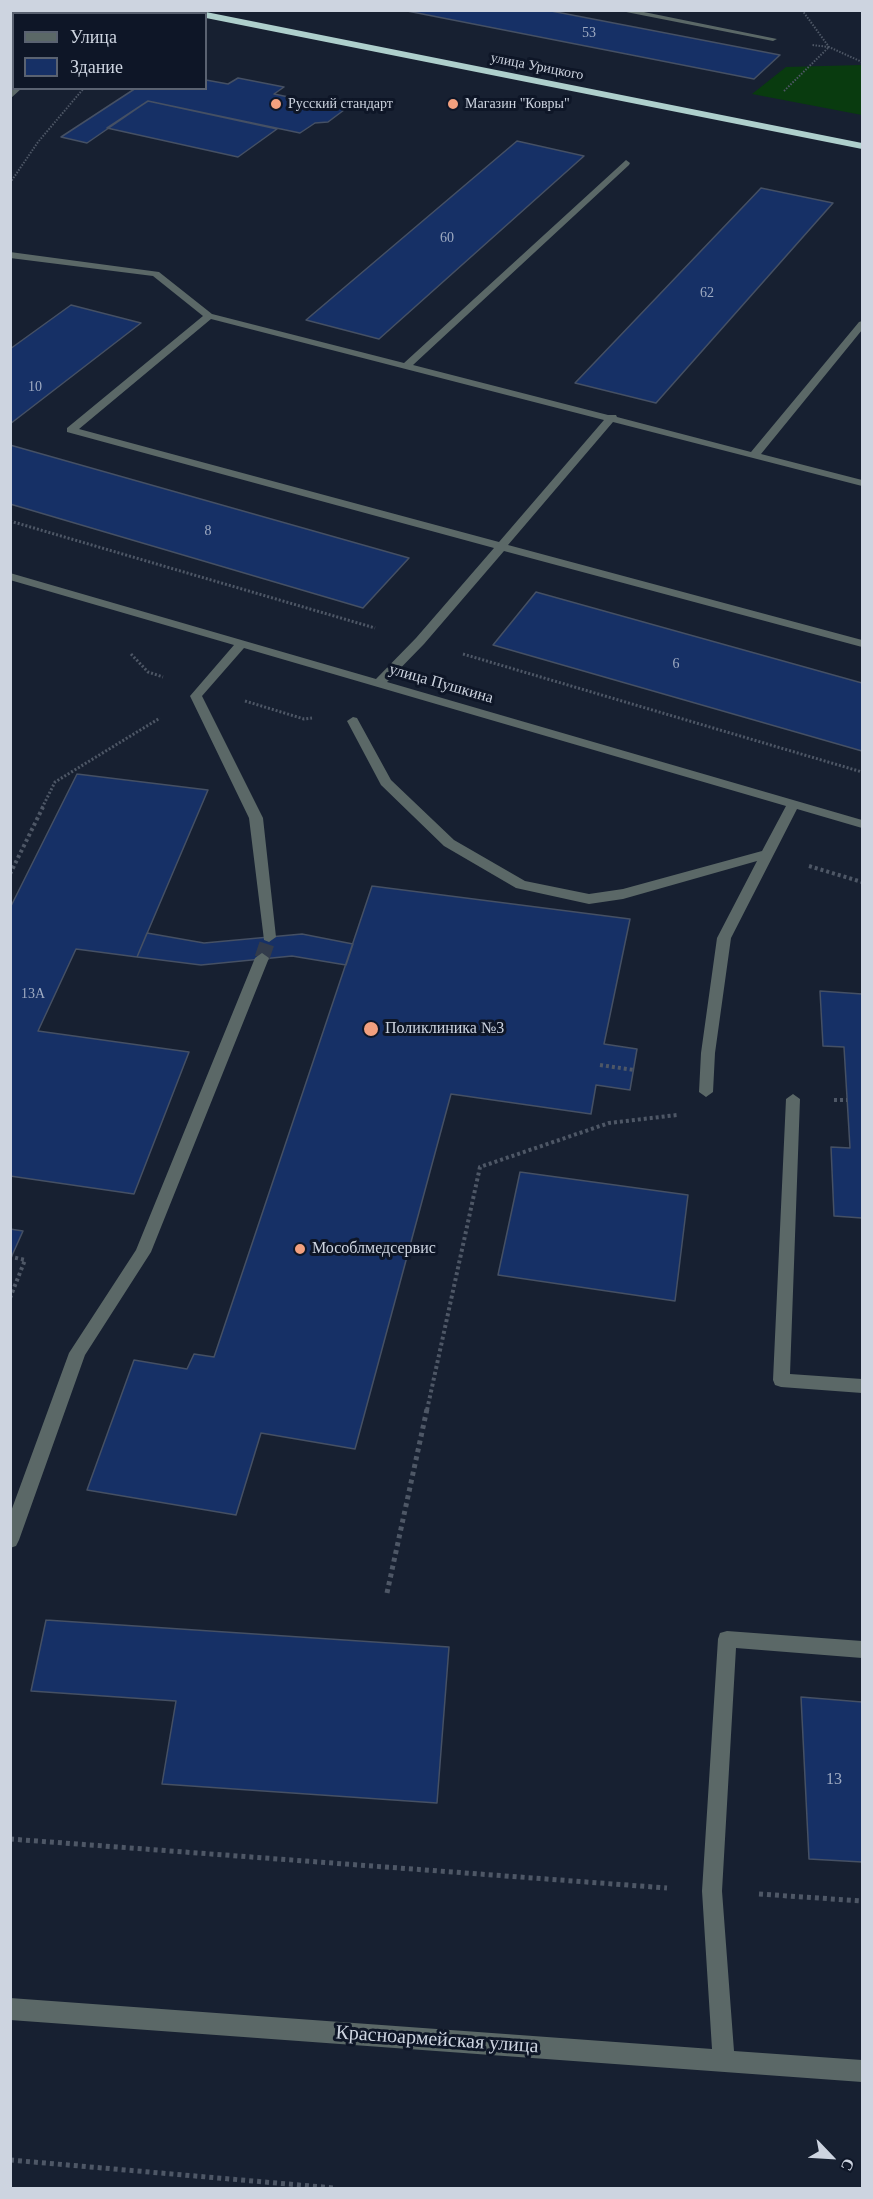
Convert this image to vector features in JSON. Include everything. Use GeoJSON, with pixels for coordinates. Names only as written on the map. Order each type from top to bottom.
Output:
{"type":"FeatureCollection","features":[{"type":"Feature","properties":{"kind":"highway","name":"улица Урицкого"},"geometry":{"type":"LineString","coordinates":[[207,15],[862,146]]}},
{"type":"Feature","properties":{"kind":"street"},"geometry":{"type":"LineString","coordinates":[[619,10],[773,39]]}},
{"type":"Feature","properties":{"kind":"street"},"geometry":{"type":"LineString","coordinates":[[407,365],[626,163]]}},
{"type":"Feature","properties":{"kind":"street"},"geometry":{"type":"LineString","coordinates":[[10,255],[156,274],[209,316],[612,417],[862,483]]}},
{"type":"Feature","properties":{"kind":"street"},"geometry":{"type":"LineString","coordinates":[[209,316],[71,430],[862,644]]}},
{"type":"Feature","properties":{"kind":"street"},"geometry":{"type":"LineString","coordinates":[[755,454],[862,324]]}},
{"type":"Feature","properties":{"kind":"street"},"geometry":{"type":"LineString","coordinates":[[379,683],[420,641],[612,417]]}},
{"type":"Feature","properties":{"kind":"street","name":"улица Пушкина"},"geometry":{"type":"LineString","coordinates":[[10,576],[862,824]]}},
{"type":"Feature","properties":{"kind":"street"},"geometry":{"type":"LineString","coordinates":[[241,644],[200,692],[256,818],[269,937]]}},
{"type":"Feature","properties":{"kind":"street"},"geometry":{"type":"LineString","coordinates":[[353,721],[386,782],[449,843],[521,885],[590,898],[623,894],[768,854]]}},
{"type":"Feature","properties":{"kind":"street"},"geometry":{"type":"LineString","coordinates":[[706,1092],[708,1053],[724,938],[794,803]]}},
{"type":"Feature","properties":{"kind":"street"},"geometry":{"type":"LineString","coordinates":[[10,1540],[77,1353],[143,1252],[262,958]]}},
{"type":"Feature","properties":{"kind":"street"},"geometry":{"type":"LineString","coordinates":[[793,1099],[781,1380],[862,1386]]}},
{"type":"Feature","properties":{"kind":"street"},"geometry":{"type":"LineString","coordinates":[[724,2061],[712,1891],[727,1640],[862,1649]]}},
{"type":"Feature","properties":{"kind":"street","name":"Красноармейская улица"},"geometry":{"type":"LineString","coordinates":[[10,2009],[862,2071]]}},
{"type":"Feature","properties":{"kind":"path"},"geometry":{"type":"LineString","coordinates":[[802,10],[829,47],[862,62]]}},
{"type":"Feature","properties":{"kind":"path"},"geometry":{"type":"LineString","coordinates":[[10,183],[38,142],[82,90]]}},
{"type":"Feature","properties":{"kind":"path"},"geometry":{"type":"LineString","coordinates":[[129,651],[148,672],[200,692],[304,719]]}},
{"type":"Feature","properties":{"kind":"path"},"geometry":{"type":"LineString","coordinates":[[10,874],[55,782],[200,692]]}},
{"type":"Feature","properties":{"kind":"path"},"geometry":{"type":"LineString","coordinates":[[768,854],[862,882]]}},
{"type":"Feature","properties":{"kind":"path"},"geometry":{"type":"LineString","coordinates":[[600,1065],[634,1070]]}},
{"type":"Feature","properties":{"kind":"path"},"geometry":{"type":"LineString","coordinates":[[387,1593],[480,1167],[609,1123],[681,1115]]}},
{"type":"Feature","properties":{"kind":"path"},"geometry":{"type":"LineString","coordinates":[[10,1298],[25,1260],[12,1257]]}},
{"type":"Feature","properties":{"kind":"path"},"geometry":{"type":"LineString","coordinates":[[10,1839],[862,1901]]}},
{"type":"Feature","properties":{"kind":"path"},"geometry":{"type":"LineString","coordinates":[[10,2160],[334,2188]]}},
{"type":"Feature","properties":{"kind":"green space"},"geometry":{"type":"Polygon","coordinates":[[[862,65],[862,115],[752,94],[786,67],[862,65]]]}},
{"type":"Feature","properties":{"kind":"building"},"geometry":{"type":"Polygon","coordinates":[[[402,10],[546,10],[780,55],[754,79],[402,10]]]}},
{"type":"Feature","properties":{"kind":"building"},"geometry":{"type":"Polygon","coordinates":[[[238,78],[284,87],[274,94],[318,103],[324,99],[344,103],[348,107],[328,122],[315,123],[300,133],[148,101],[87,143],[61,137],[133,90],[207,90],[207,80],[228,84],[238,78]]]}},
{"type":"Feature","properties":{"kind":"building"},"geometry":{"type":"Polygon","coordinates":[[[148,101],[277,129],[238,157],[107,128],[148,101]]]}},
{"type":"Feature","properties":{"kind":"building"},"geometry":{"type":"Polygon","coordinates":[[[517,141],[584,156],[379,339],[306,320],[517,141]]]}},
{"type":"Feature","properties":{"kind":"building"},"geometry":{"type":"Polygon","coordinates":[[[761,188],[833,203],[656,403],[575,383],[761,188]]]}},
{"type":"Feature","properties":{"kind":"building"},"geometry":{"type":"Polygon","coordinates":[[[71,305],[141,323],[10,424],[10,349],[71,305]]]}},
{"type":"Feature","properties":{"kind":"building"},"geometry":{"type":"Polygon","coordinates":[[[10,445],[409,558],[363,608],[10,504],[10,445]]]}},
{"type":"Feature","properties":{"kind":"building"},"geometry":{"type":"Polygon","coordinates":[[[536,592],[862,683],[862,751],[493,645],[536,592]]]}},
{"type":"Feature","properties":{"kind":"building"},"geometry":{"type":"Polygon","coordinates":[[[77,774],[208,790],[137,957],[76,949],[38,1031],[189,1052],[134,1194],[10,1176],[10,908],[77,774]]]}},
{"type":"Feature","properties":{"kind":"building"},"geometry":{"type":"Polygon","coordinates":[[[372,886],[630,919],[604,1044],[637,1049],[630,1090],[596,1085],[591,1114],[451,1094],[355,1449],[261,1433],[236,1515],[87,1490],[134,1360],[187,1369],[194,1354],[214,1357],[372,886]]]}},
{"type":"Feature","properties":{"kind":"building"},"geometry":{"type":"Polygon","coordinates":[[[147,933],[204,943],[302,934],[353,944],[346,965],[292,956],[201,965],[137,957],[147,933]]]}},
{"type":"Feature","properties":{"kind":"building"},"geometry":{"type":"Polygon","coordinates":[[[820,991],[862,994],[862,1218],[834,1216],[831,1147],[850,1148],[844,1047],[823,1046],[820,991]]]}},
{"type":"Feature","properties":{"kind":"building"},"geometry":{"type":"Polygon","coordinates":[[[520,1172],[688,1195],[675,1301],[498,1275],[520,1172]]]}},
{"type":"Feature","properties":{"kind":"building"},"geometry":{"type":"Polygon","coordinates":[[[10,1229],[23,1231],[10,1260],[10,1229]]]}},
{"type":"Feature","properties":{"kind":"building"},"geometry":{"type":"Polygon","coordinates":[[[46,1620],[449,1647],[437,1803],[162,1784],[176,1701],[31,1691],[46,1620]]]}},
{"type":"Feature","properties":{"kind":"building"},"geometry":{"type":"Polygon","coordinates":[[[801,1697],[862,1702],[862,1862],[809,1859],[801,1697]]]}},
{"type":"Feature","properties":{"kind":"tunnel"},"geometry":{"type":"LineString","coordinates":[[262,958],[269,937]]}},
{"type":"Feature","properties":{"kind":"place","name":"Русский стандарт"},"geometry":{"type":"Point","coordinates":[276,104]}},
{"type":"Feature","properties":{"kind":"place","name":"Магазин \"Ковры\""},"geometry":{"type":"Point","coordinates":[453,104]}},
{"type":"Feature","properties":{"kind":"place","name":"Поликлиника №3"},"geometry":{"type":"Point","coordinates":[371,1029]}},
{"type":"Feature","properties":{"kind":"place","name":"Мособлмедсервис"},"geometry":{"type":"Point","coordinates":[300,1249]}}]}
